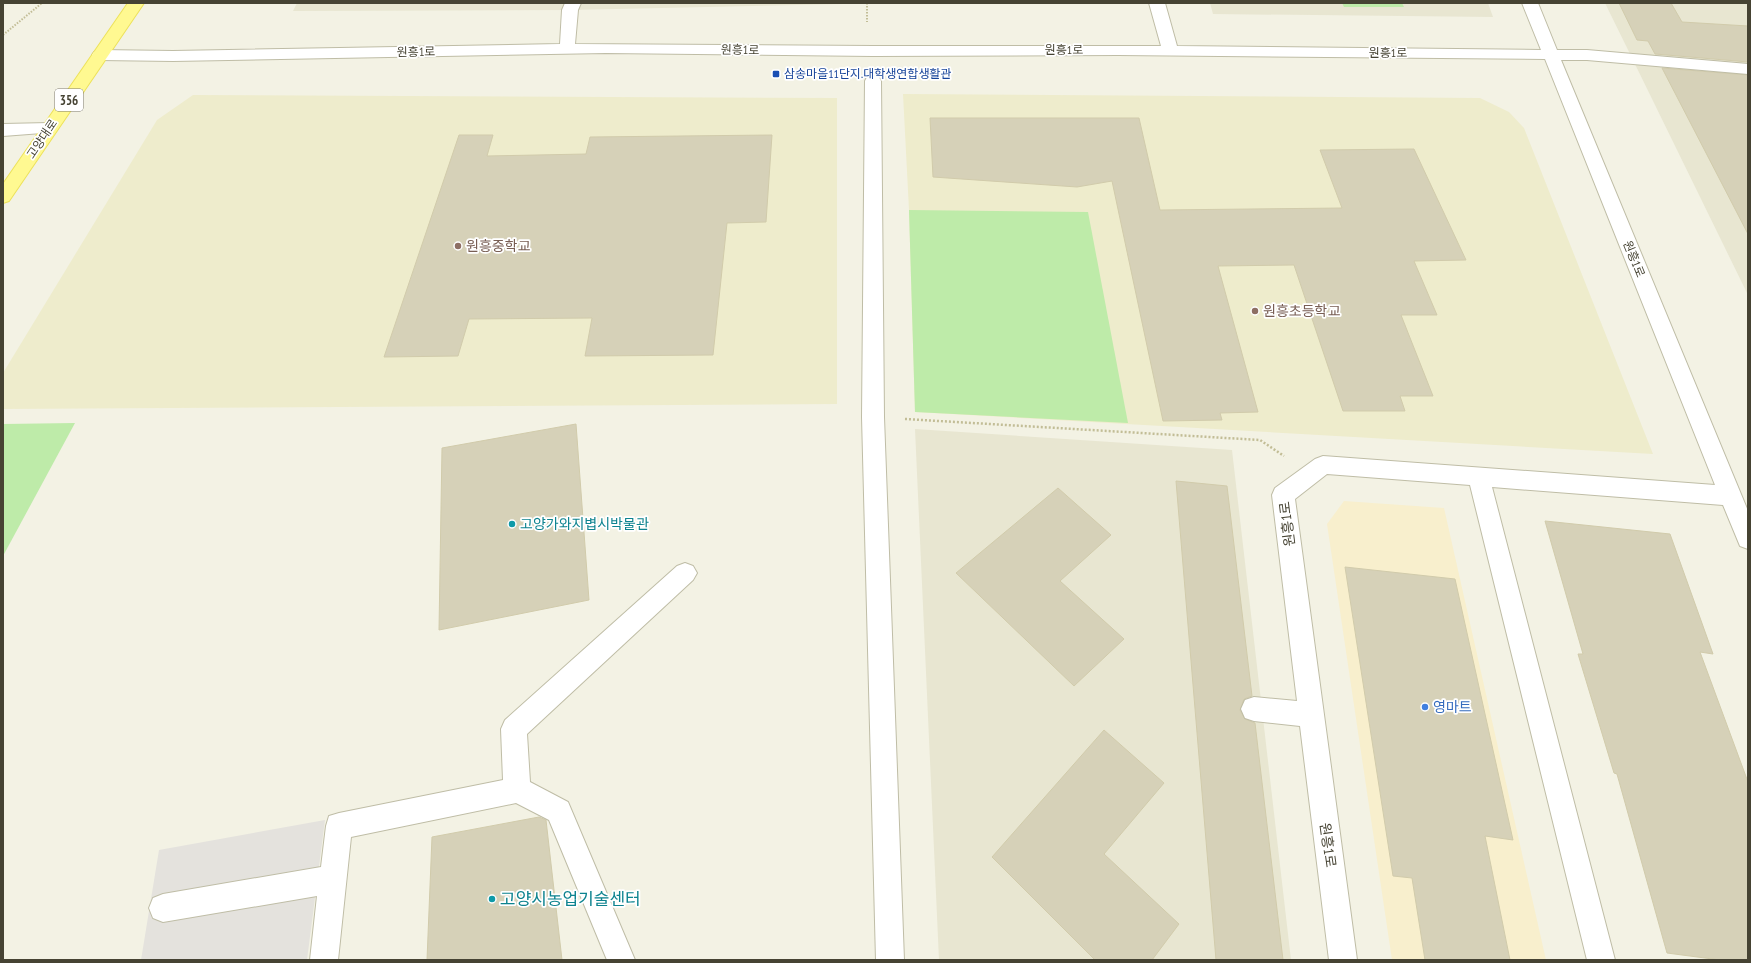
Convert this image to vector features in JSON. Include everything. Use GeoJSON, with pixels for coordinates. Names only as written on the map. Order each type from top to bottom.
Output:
{"type":"FeatureCollection","features":[{"type":"Feature","properties":{"kind":"main road","name":"고양대로"},"geometry":{"type":"LineString","coordinates":[[3,197],[136,3]]}},
{"type":"Feature","properties":{"kind":"street"},"geometry":{"type":"LineString","coordinates":[[567,49],[570,10],[573,3]]}},
{"type":"Feature","properties":{"kind":"street"},"geometry":{"type":"LineString","coordinates":[[1156,3],[1170,50]]}},
{"type":"Feature","properties":{"kind":"street"},"geometry":{"type":"LineString","coordinates":[[1530,3],[1551,54],[1602,56],[1748,69]]}},
{"type":"Feature","properties":{"kind":"street","name":"원흥1로"},"geometry":{"type":"LineString","coordinates":[[100,55],[173,56],[567,49],[873,51],[1170,50],[1551,54],[1748,539]]}},
{"type":"Feature","properties":{"kind":"street"},"geometry":{"type":"LineString","coordinates":[[873,81],[873,417],[890,960]]}},
{"type":"Feature","properties":{"kind":"street"},"geometry":{"type":"LineString","coordinates":[[3,130],[49,128]]}},
{"type":"Feature","properties":{"kind":"street","name":"원흥1로"},"geometry":{"type":"LineString","coordinates":[[1342,960],[1283,495],[1323,465],[1730,496]]}},
{"type":"Feature","properties":{"kind":"street"},"geometry":{"type":"LineString","coordinates":[[1479,478],[1601,960]]}},
{"type":"Feature","properties":{"kind":"street"},"geometry":{"type":"LineString","coordinates":[[516,790],[514,729],[685,573]]}},
{"type":"Feature","properties":{"kind":"street"},"geometry":{"type":"LineString","coordinates":[[1254,710],[1310,715]]}},
{"type":"Feature","properties":{"kind":"street"},"geometry":{"type":"LineString","coordinates":[[324,960],[339,826],[516,790],[559,811],[621,960]]}},
{"type":"Feature","properties":{"kind":"street"},"geometry":{"type":"LineString","coordinates":[[163,908],[334,879]]}},
{"type":"Feature","properties":{"kind":"path"},"geometry":{"type":"LineString","coordinates":[[3,35],[42,3]]}},
{"type":"Feature","properties":{"kind":"path"},"geometry":{"type":"LineString","coordinates":[[867,3],[867,22]]}},
{"type":"Feature","properties":{"kind":"path"},"geometry":{"type":"LineString","coordinates":[[873,417],[1260,440],[1289,460]]}},
{"type":"Feature","properties":{"kind":"shaded area"},"geometry":{"type":"Polygon","coordinates":[[[297,3],[844,4],[570,10],[293,11],[297,3]]]}},
{"type":"Feature","properties":{"kind":"shaded area"},"geometry":{"type":"Polygon","coordinates":[[[1210,3],[1488,3],[1493,17],[1213,14],[1210,3]]]}},
{"type":"Feature","properties":{"kind":"shaded area"},"geometry":{"type":"Polygon","coordinates":[[[1605,3],[1748,3],[1748,295],[1632,58],[1605,3]]]}},
{"type":"Feature","properties":{"kind":"shaded area","name":"원흥초등학교"},"geometry":{"type":"Polygon","coordinates":[[[903,94],[1480,98],[1509,112],[1524,128],[1653,454],[915,412],[909,210],[903,94]]]}},
{"type":"Feature","properties":{"kind":"shaded area","name":"원흥중학교"},"geometry":{"type":"Polygon","coordinates":[[[193,95],[837,98],[837,404],[3,409],[3,373],[157,120],[193,95]]]}},
{"type":"Feature","properties":{"kind":"shaded area"},"geometry":{"type":"Polygon","coordinates":[[[915,429],[1232,450],[1291,960],[939,960],[915,429]]]}},
{"type":"Feature","properties":{"kind":"shaded area"},"geometry":{"type":"Polygon","coordinates":[[[1344,501],[1444,508],[1546,960],[1392,960],[1327,524],[1344,501]]]}},
{"type":"Feature","properties":{"kind":"shaded area"},"geometry":{"type":"Polygon","coordinates":[[[325,820],[307,960],[141,960],[159,850],[325,820]]]}},
{"type":"Feature","properties":{"kind":"green space"},"geometry":{"type":"Polygon","coordinates":[[[1342,3],[1402,3],[1404,7],[1344,7],[1342,3]]]}},
{"type":"Feature","properties":{"kind":"green space"},"geometry":{"type":"Polygon","coordinates":[[[909,210],[1088,212],[1128,423],[915,412],[909,210]]]}},
{"type":"Feature","properties":{"kind":"green space"},"geometry":{"type":"Polygon","coordinates":[[[75,423],[3,556],[3,424],[75,423]]]}},
{"type":"Feature","properties":{"kind":"building"},"geometry":{"type":"Polygon","coordinates":[[[1619,3],[1671,3],[1682,22],[1748,26],[1748,62],[1655,54],[1648,41],[1637,40],[1619,3]]]}},
{"type":"Feature","properties":{"kind":"building"},"geometry":{"type":"Polygon","coordinates":[[[1662,68],[1748,75],[1748,234],[1662,68]]]}},
{"type":"Feature","properties":{"kind":"building"},"geometry":{"type":"Polygon","coordinates":[[[930,118],[1139,118],[1160,210],[1342,208],[1320,150],[1414,149],[1466,260],[1414,261],[1437,315],[1401,315],[1433,396],[1400,396],[1405,411],[1343,411],[1294,265],[1218,266],[1258,412],[1220,413],[1222,420],[1163,421],[1112,181],[1077,187],[933,177],[930,118]]]}},
{"type":"Feature","properties":{"kind":"building"},"geometry":{"type":"Polygon","coordinates":[[[459,135],[493,135],[487,156],[586,154],[590,137],[772,135],[766,222],[727,223],[713,355],[585,356],[592,318],[469,319],[458,356],[384,357],[459,135]]]}},
{"type":"Feature","properties":{"kind":"building","name":"고양가와지볍시박물관"},"geometry":{"type":"Polygon","coordinates":[[[576,424],[589,600],[439,630],[442,448],[576,424]]]}},
{"type":"Feature","properties":{"kind":"building"},"geometry":{"type":"Polygon","coordinates":[[[1176,481],[1227,486],[1252,696],[1244,699],[1240,710],[1245,719],[1255,723],[1283,960],[1216,960],[1176,481]]]}},
{"type":"Feature","properties":{"kind":"building"},"geometry":{"type":"Polygon","coordinates":[[[1058,488],[1111,535],[1060,581],[1124,639],[1074,686],[956,573],[1058,488]]]}},
{"type":"Feature","properties":{"kind":"building"},"geometry":{"type":"Polygon","coordinates":[[[1545,521],[1670,534],[1713,654],[1700,652],[1748,782],[1748,960],[1720,960],[1667,953],[1617,774],[1614,773],[1578,654],[1583,654],[1545,521]]]}},
{"type":"Feature","properties":{"kind":"building","name":"영마트"},"geometry":{"type":"Polygon","coordinates":[[[1345,567],[1455,579],[1513,840],[1485,836],[1510,960],[1425,960],[1412,878],[1393,876],[1345,567]]]}},
{"type":"Feature","properties":{"kind":"building"},"geometry":{"type":"Polygon","coordinates":[[[1104,730],[1164,783],[1104,854],[1179,924],[1152,960],[1095,960],[992,857],[1104,730]]]}},
{"type":"Feature","properties":{"kind":"building","name":"고양시농업기술센터"},"geometry":{"type":"Polygon","coordinates":[[[539,817],[546,820],[562,960],[427,960],[432,837],[539,817]]]}},
{"type":"Feature","properties":{"kind":"place","name":"삼송마을11단지.대학생연합생활관"},"geometry":{"type":"Point","coordinates":[776,74]}},
{"type":"Feature","properties":{"kind":"place","name":"원흥중학교"},"geometry":{"type":"Point","coordinates":[458,246]}},
{"type":"Feature","properties":{"kind":"place","name":"원흥초등학교"},"geometry":{"type":"Point","coordinates":[1255,311]}},
{"type":"Feature","properties":{"kind":"place","name":"고양가와지볍시박물관"},"geometry":{"type":"Point","coordinates":[512,524]}},
{"type":"Feature","properties":{"kind":"place","name":"영마트"},"geometry":{"type":"Point","coordinates":[1425,707]}},
{"type":"Feature","properties":{"kind":"place","name":"고양시농업기술센터"},"geometry":{"type":"Point","coordinates":[492,899]}}]}
